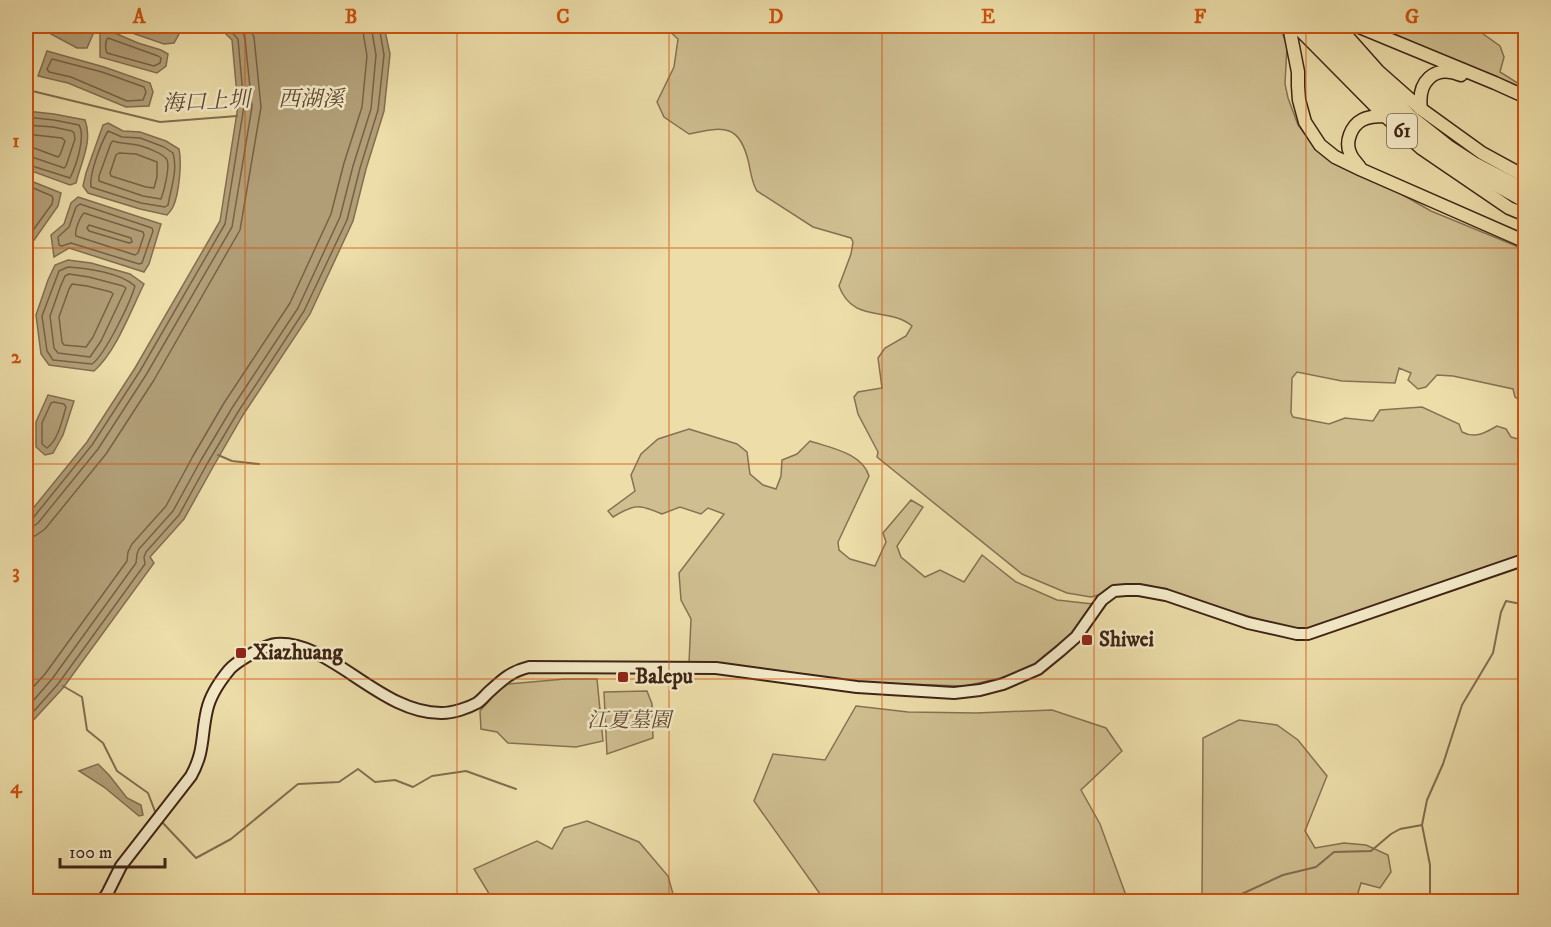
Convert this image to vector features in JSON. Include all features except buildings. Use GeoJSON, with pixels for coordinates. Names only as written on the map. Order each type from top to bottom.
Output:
{"type":"FeatureCollection","features":[{"type":"Feature","properties":{"kind":"main road"},"geometry":{"type":"LineString","coordinates":[[1289,26],[1298,72],[1299,100],[1305,122],[1320,145],[1335,158],[1526,242]]}},
{"type":"Feature","properties":{"kind":"main road","name":"61"},"geometry":{"type":"LineString","coordinates":[[1296,26],[1385,116],[1421,148],[1509,208],[1526,215]]}},
{"type":"Feature","properties":{"kind":"main road","name":"61"},"geometry":{"type":"LineString","coordinates":[[1307,26],[1403,125],[1442,155],[1526,202]]}},
{"type":"Feature","properties":{"kind":"main road","name":"61"},"geometry":{"type":"LineString","coordinates":[[1323,26],[1408,115],[1474,163],[1526,190]]}},
{"type":"Feature","properties":{"kind":"main road","name":"61"},"geometry":{"type":"LineString","coordinates":[[1338,26],[1378,72],[1421,109],[1482,153],[1526,177]]}},
{"type":"Feature","properties":{"kind":"main road"},"geometry":{"type":"LineString","coordinates":[[1357,26],[1495,82],[1526,97]]}},
{"type":"Feature","properties":{"kind":"main road"},"geometry":{"type":"LineString","coordinates":[[1421,109],[1419,97],[1421,90],[1425,82],[1438,72],[1456,73],[1526,102]]}},
{"type":"Feature","properties":{"kind":"main road"},"geometry":{"type":"LineString","coordinates":[[1362,170],[1350,153],[1348,144],[1350,134],[1362,119],[1385,116]]}},
{"type":"Feature","properties":{"kind":"main road"},"geometry":{"type":"LineString","coordinates":[[101,902],[121,866],[191,776],[202,748],[207,708],[230,668],[274,644],[308,650],[379,693],[404,705],[442,713],[456,711],[478,702],[500,681],[516,670],[529,667],[716,668],[857,687],[954,693],[1003,684],[1038,669],[1076,637],[1102,600],[1114,591],[1139,590],[1166,595],[1248,623],[1297,634],[1308,634],[1526,559]]}},
{"type":"Feature","properties":{"kind":"green space"},"geometry":{"type":"Polygon","coordinates":[[[664,26],[1280,26],[1287,46],[1285,84],[1288,98],[1298,125],[1312,144],[1351,171],[1387,186],[1431,211],[1526,250],[1525,400],[1521,401],[1515,397],[1513,389],[1453,376],[1437,375],[1426,387],[1418,389],[1408,380],[1411,373],[1399,368],[1395,383],[1342,381],[1297,372],[1292,378],[1291,413],[1293,417],[1329,424],[1345,418],[1373,421],[1380,410],[1422,407],[1459,424],[1462,432],[1467,434],[1480,434],[1497,426],[1506,429],[1511,437],[1525,441],[1525,555],[1318,630],[1300,630],[1282,626],[1145,586],[1138,585],[1091,597],[1067,593],[1022,574],[877,457],[878,452],[858,414],[854,397],[858,392],[882,388],[878,358],[885,348],[906,336],[912,326],[903,320],[862,310],[845,298],[839,286],[851,254],[853,242],[851,238],[813,227],[757,191],[745,151],[736,135],[721,129],[689,134],[664,117],[657,102],[674,67],[678,39],[664,26]]]}},
{"type":"Feature","properties":{"kind":"green space"},"geometry":{"type":"Polygon","coordinates":[[[1368,26],[1472,26],[1500,46],[1504,57],[1500,72],[1524,87],[1518,92],[1368,26]]]}},
{"type":"Feature","properties":{"kind":"green space"},"geometry":{"type":"Polygon","coordinates":[[[689,429],[737,444],[747,452],[750,474],[763,485],[776,489],[781,476],[782,460],[797,454],[810,441],[845,452],[860,462],[869,476],[838,542],[839,550],[850,559],[875,566],[886,542],[883,533],[911,500],[923,507],[897,546],[901,557],[925,577],[940,570],[964,582],[982,555],[1016,582],[1057,600],[1093,604],[1098,610],[1036,670],[965,686],[843,682],[689,663],[691,619],[681,600],[679,573],[724,514],[708,508],[701,514],[680,507],[662,514],[648,508],[637,507],[613,517],[608,511],[635,491],[631,475],[641,454],[658,439],[689,429]]]}},
{"type":"Feature","properties":{"kind":"green space"},"geometry":{"type":"Polygon","coordinates":[[[597,679],[603,741],[576,747],[508,743],[497,732],[481,729],[480,711],[495,694],[508,684],[597,679]]]}},
{"type":"Feature","properties":{"kind":"green space","name":"江夏墓園"},"geometry":{"type":"Polygon","coordinates":[[[647,691],[652,704],[653,738],[607,754],[604,692],[647,691]]]}},
{"type":"Feature","properties":{"kind":"green space"},"geometry":{"type":"Polygon","coordinates":[[[856,706],[908,712],[976,713],[1052,710],[1106,728],[1122,751],[1081,790],[1100,824],[1128,901],[825,901],[754,801],[773,754],[825,760],[856,706]]]}},
{"type":"Feature","properties":{"kind":"green space"},"geometry":{"type":"Polygon","coordinates":[[[1239,720],[1277,725],[1298,740],[1327,776],[1305,831],[1315,848],[1344,843],[1366,845],[1388,855],[1391,872],[1380,888],[1361,883],[1357,896],[1361,901],[1202,901],[1203,738],[1239,720]]]}},
{"type":"Feature","properties":{"kind":"green space"},"geometry":{"type":"Polygon","coordinates":[[[587,821],[639,842],[668,876],[675,901],[500,902],[491,897],[474,869],[537,841],[552,849],[564,828],[587,821]]]}},
{"type":"Feature","properties":{"kind":"water"},"geometry":{"type":"Polygon","coordinates":[[[51,26],[94,26],[87,48],[77,48],[51,34],[51,26]]]}},
{"type":"Feature","properties":{"kind":"water"},"geometry":{"type":"Polygon","coordinates":[[[112,26],[179,26],[179,34],[174,43],[164,44],[112,26]]]}},
{"type":"Feature","properties":{"kind":"water","name":"西湖溪"},"geometry":{"type":"Polygon","coordinates":[[[218,26],[384,26],[390,54],[384,111],[353,221],[310,314],[243,415],[184,519],[150,557],[154,563],[63,688],[26,728],[26,517],[87,442],[135,368],[220,221],[238,106],[232,40],[218,26]]]}},
{"type":"Feature","properties":{"kind":"water"},"geometry":{"type":"Polygon","coordinates":[[[110,31],[168,54],[166,66],[157,73],[100,57],[100,33],[110,31]]]}},
{"type":"Feature","properties":{"kind":"water"},"geometry":{"type":"Polygon","coordinates":[[[47,51],[150,83],[153,92],[149,106],[126,107],[68,83],[38,76],[47,51]]]}},
{"type":"Feature","properties":{"kind":"water"},"geometry":{"type":"Polygon","coordinates":[[[26,111],[85,120],[87,144],[76,183],[70,185],[26,169],[26,111]]]}},
{"type":"Feature","properties":{"kind":"water"},"geometry":{"type":"Polygon","coordinates":[[[108,123],[123,131],[140,132],[166,141],[179,149],[178,187],[173,207],[167,215],[88,193],[83,186],[103,125],[108,123]]]}},
{"type":"Feature","properties":{"kind":"water"},"geometry":{"type":"Polygon","coordinates":[[[26,179],[61,193],[58,206],[32,243],[26,239],[26,179]]]}},
{"type":"Feature","properties":{"kind":"water"},"geometry":{"type":"Polygon","coordinates":[[[78,197],[161,224],[149,264],[144,272],[69,248],[54,257],[51,235],[64,224],[71,203],[78,197]]]}},
{"type":"Feature","properties":{"kind":"water"},"geometry":{"type":"Polygon","coordinates":[[[68,260],[91,263],[130,274],[144,284],[116,342],[94,371],[49,365],[41,354],[36,315],[55,265],[68,260]]]}},
{"type":"Feature","properties":{"kind":"water"},"geometry":{"type":"Polygon","coordinates":[[[48,395],[74,401],[63,435],[53,453],[45,455],[36,447],[36,422],[48,395]]]}},
{"type":"Feature","properties":{"kind":"water"},"geometry":{"type":"Polygon","coordinates":[[[98,764],[127,798],[141,805],[143,815],[139,816],[104,787],[79,771],[98,764]]]}},
{"type":"Feature","properties":{"kind":"waterway","name":"海口上圳"},"geometry":{"type":"LineString","coordinates":[[26,92],[28,90],[160,122],[237,116]]}},
{"type":"Feature","properties":{"kind":"waterway"},"geometry":{"type":"LineString","coordinates":[[218,455],[232,461],[259,464]]}},
{"type":"Feature","properties":{"kind":"waterway"},"geometry":{"type":"LineString","coordinates":[[1430,902],[1430,865],[1422,825],[1427,800],[1443,764],[1462,705],[1493,653],[1501,612],[1506,601],[1526,605]]}},
{"type":"Feature","properties":{"kind":"waterway"},"geometry":{"type":"LineString","coordinates":[[63,686],[82,697],[87,730],[103,743],[117,771],[148,793],[156,814]]}},
{"type":"Feature","properties":{"kind":"waterway"},"geometry":{"type":"LineString","coordinates":[[161,821],[196,858],[231,839],[298,784],[339,782],[358,769],[375,782],[395,780],[413,787],[432,776],[466,771],[516,789]]}},
{"type":"Feature","properties":{"kind":"waterway"},"geometry":{"type":"LineString","coordinates":[[1224,902],[1283,875],[1316,867],[1334,852],[1371,851],[1400,829],[1422,825]]}},
{"type":"Feature","properties":{"kind":"place","name":"Shiwei"},"geometry":{"type":"Point","coordinates":[1087,640]}},
{"type":"Feature","properties":{"kind":"place","name":"Xiazhuang"},"geometry":{"type":"Point","coordinates":[241,653]}},
{"type":"Feature","properties":{"kind":"place","name":"Balepu"},"geometry":{"type":"Point","coordinates":[623,677]}}]}
